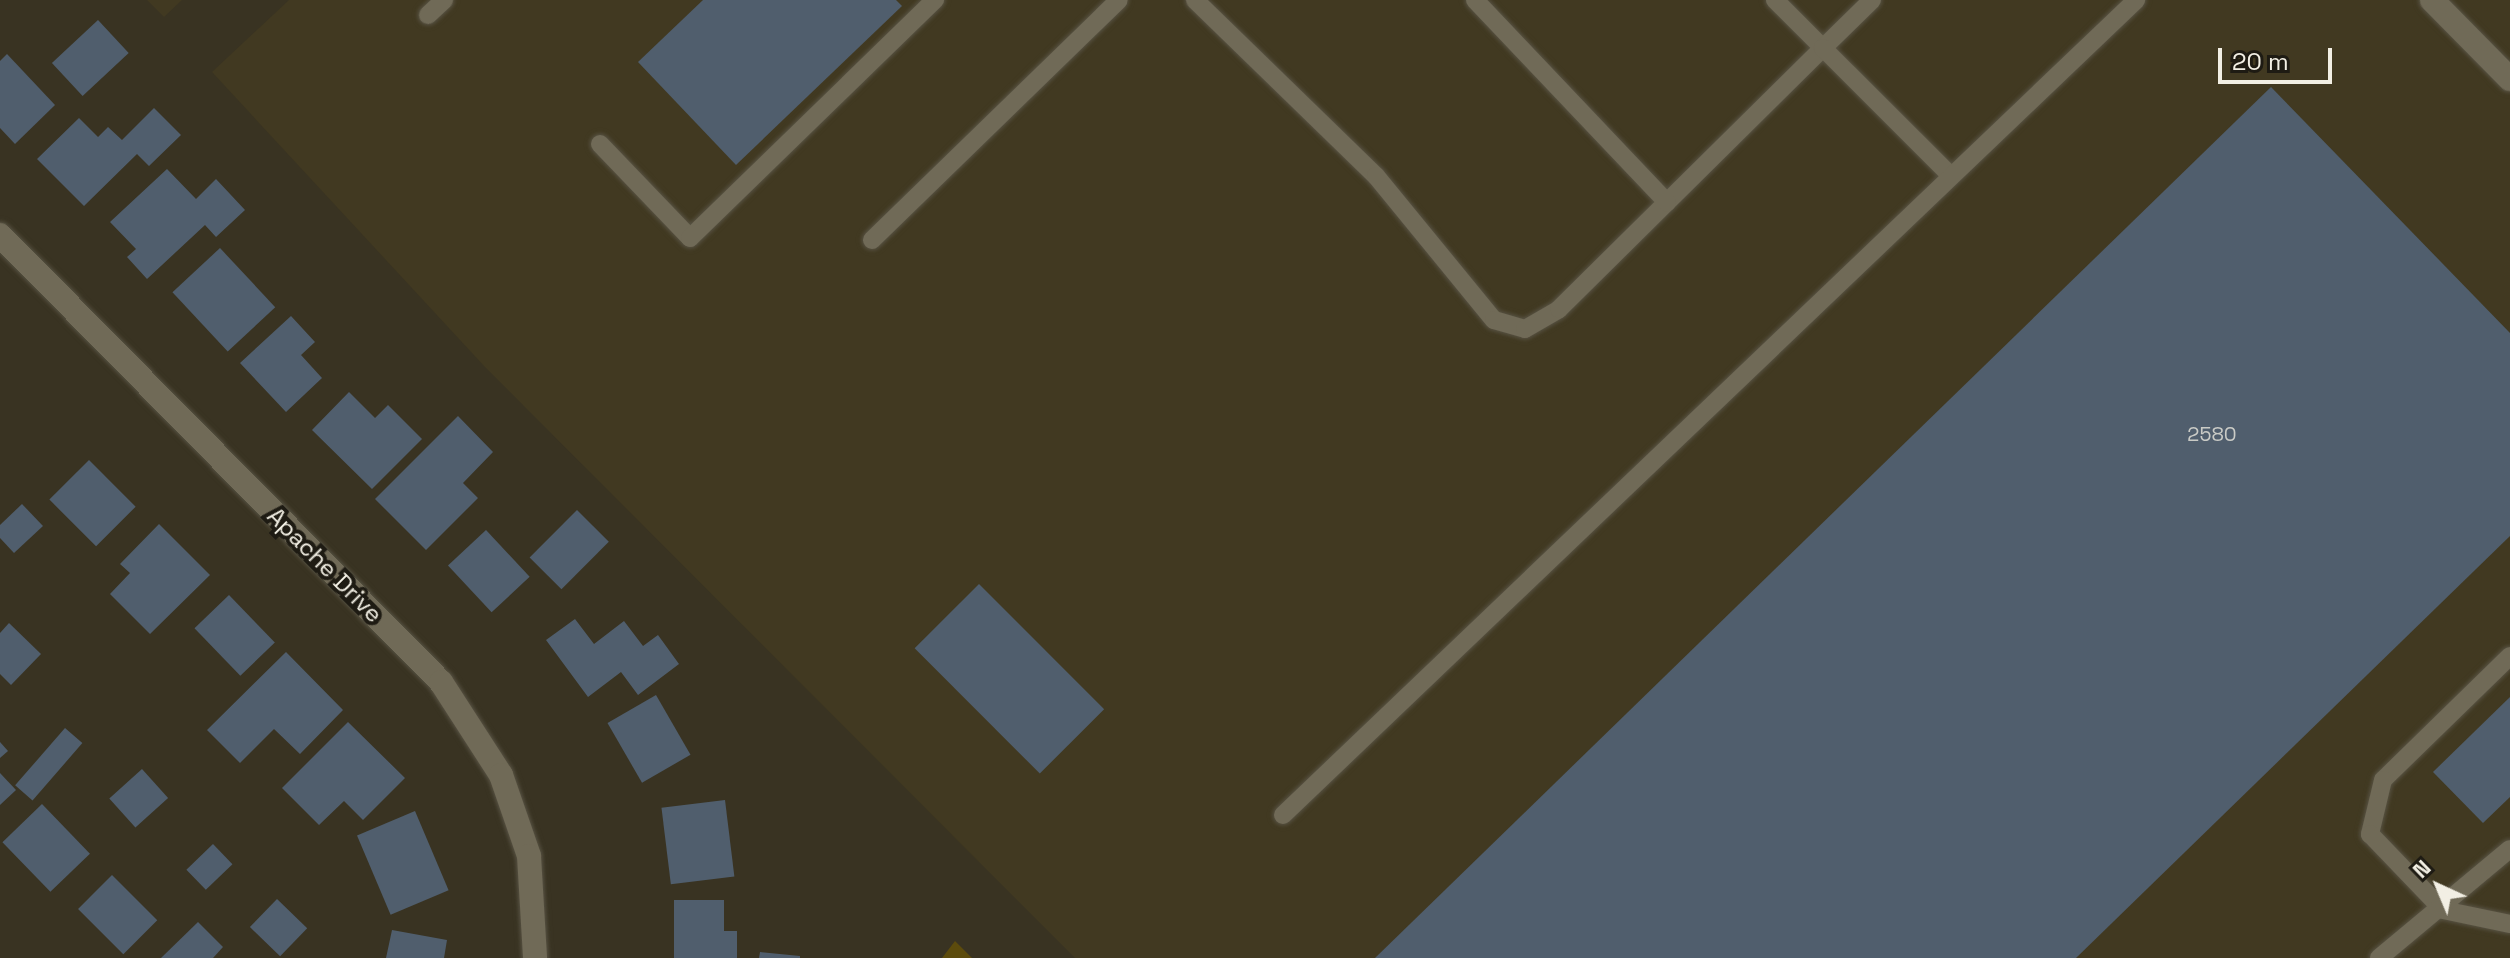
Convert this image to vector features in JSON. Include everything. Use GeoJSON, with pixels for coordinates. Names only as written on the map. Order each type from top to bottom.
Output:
{"type":"FeatureCollection","features":[{"type":"Feature","properties":{"kind":"street"},"geometry":{"type":"LineString","coordinates":[[2432,0],[2510,79]]}},
{"type":"Feature","properties":{"kind":"street","name":"Apache Drive"},"geometry":{"type":"LineString","coordinates":[[0,235],[441,682],[501,775],[529,856],[535,958]]}},
{"type":"Feature","properties":{"kind":"lane"},"geometry":{"type":"LineString","coordinates":[[428,15],[444,0]]}},
{"type":"Feature","properties":{"kind":"lane"},"geometry":{"type":"LineString","coordinates":[[600,144],[690,238],[935,0]]}},
{"type":"Feature","properties":{"kind":"lane"},"geometry":{"type":"LineString","coordinates":[[872,240],[1119,0]]}},
{"type":"Feature","properties":{"kind":"lane"},"geometry":{"type":"LineString","coordinates":[[1195,0],[1376,176],[1494,320],[1525,329],[1559,309],[1872,0]]}},
{"type":"Feature","properties":{"kind":"lane"},"geometry":{"type":"LineString","coordinates":[[1475,0],[1667,202]]}},
{"type":"Feature","properties":{"kind":"lane"},"geometry":{"type":"LineString","coordinates":[[1775,0],[1951,176]]}},
{"type":"Feature","properties":{"kind":"lane"},"geometry":{"type":"LineString","coordinates":[[1283,815],[2136,0]]}},
{"type":"Feature","properties":{"kind":"lane"},"geometry":{"type":"LineString","coordinates":[[2510,656],[2383,780],[2370,834],[2443,910],[2510,924]]}},
{"type":"Feature","properties":{"kind":"lane"},"geometry":{"type":"LineString","coordinates":[[2379,958],[2443,910],[2510,849]]}},
{"type":"Feature","properties":{"kind":"shaded area"},"geometry":{"type":"Polygon","coordinates":[[[147,0],[182,0],[164,17],[147,0]]]}},
{"type":"Feature","properties":{"kind":"shaded area"},"geometry":{"type":"Polygon","coordinates":[[[289,0],[2510,0],[2510,958],[1075,958],[485,367],[212,72],[289,0]]]}},
{"type":"Feature","properties":{"kind":"shaded area"},"geometry":{"type":"Polygon","coordinates":[[[955,941],[972,958],[942,958],[955,941]]]}},
{"type":"Feature","properties":{"kind":"building"},"geometry":{"type":"Polygon","coordinates":[[[703,0],[896,0],[902,6],[736,165],[638,62],[703,0]]]}},
{"type":"Feature","properties":{"kind":"building"},"geometry":{"type":"Polygon","coordinates":[[[98,20],[129,53],[83,96],[52,63],[98,20]]]}},
{"type":"Feature","properties":{"kind":"building"},"geometry":{"type":"Polygon","coordinates":[[[7,54],[55,105],[15,144],[0,128],[0,61],[7,54]]]}},
{"type":"Feature","properties":{"kind":"building"},"geometry":{"type":"Polygon","coordinates":[[[2271,87],[2510,333],[2510,536],[2076,958],[1375,958],[2271,87]]]}},
{"type":"Feature","properties":{"kind":"building"},"geometry":{"type":"Polygon","coordinates":[[[154,108],[181,135],[149,166],[137,154],[84,206],[37,159],[79,118],[98,137],[108,127],[122,140],[154,108]]]}},
{"type":"Feature","properties":{"kind":"building"},"geometry":{"type":"Polygon","coordinates":[[[167,169],[196,199],[216,179],[245,210],[216,237],[205,225],[147,279],[127,257],[136,249],[110,222],[167,169]]]}},
{"type":"Feature","properties":{"kind":"building"},"geometry":{"type":"Polygon","coordinates":[[[220,248],[275,307],[228,352],[172,292],[220,248]]]}},
{"type":"Feature","properties":{"kind":"building"},"geometry":{"type":"Polygon","coordinates":[[[291,316],[315,342],[301,355],[322,378],[286,412],[240,363],[291,316]]]}},
{"type":"Feature","properties":{"kind":"building"},"geometry":{"type":"Polygon","coordinates":[[[349,392],[375,418],[388,405],[422,439],[372,489],[312,430],[349,392]]]}},
{"type":"Feature","properties":{"kind":"building"},"geometry":{"type":"Polygon","coordinates":[[[458,416],[493,452],[463,483],[478,498],[426,550],[375,499],[458,416]]]}},
{"type":"Feature","properties":{"kind":"building"},"geometry":{"type":"Polygon","coordinates":[[[89,460],[136,507],[96,546],[49,500],[89,460]]]}},
{"type":"Feature","properties":{"kind":"building"},"geometry":{"type":"Polygon","coordinates":[[[22,504],[43,526],[14,553],[0,538],[0,525],[22,504]]]}},
{"type":"Feature","properties":{"kind":"building"},"geometry":{"type":"Polygon","coordinates":[[[577,510],[609,542],[561,589],[530,557],[577,510]]]}},
{"type":"Feature","properties":{"kind":"building"},"geometry":{"type":"Polygon","coordinates":[[[159,524],[210,575],[150,634],[110,594],[130,573],[120,564],[159,524]]]}},
{"type":"Feature","properties":{"kind":"building"},"geometry":{"type":"Polygon","coordinates":[[[486,530],[530,577],[492,612],[448,565],[486,530]]]}},
{"type":"Feature","properties":{"kind":"building"},"geometry":{"type":"Polygon","coordinates":[[[979,584],[1104,709],[1040,774],[915,648],[979,584]]]}},
{"type":"Feature","properties":{"kind":"building"},"geometry":{"type":"Polygon","coordinates":[[[229,595],[275,642],[240,676],[194,628],[229,595]]]}},
{"type":"Feature","properties":{"kind":"building"},"geometry":{"type":"Polygon","coordinates":[[[575,619],[594,644],[624,621],[643,646],[658,635],[679,664],[638,695],[621,672],[588,697],[546,640],[575,619]]]}},
{"type":"Feature","properties":{"kind":"building"},"geometry":{"type":"Polygon","coordinates":[[[9,623],[41,654],[11,685],[0,674],[0,633],[9,623]]]}},
{"type":"Feature","properties":{"kind":"building"},"geometry":{"type":"Polygon","coordinates":[[[286,652],[343,710],[300,754],[274,729],[240,763],[207,730],[286,652]]]}},
{"type":"Feature","properties":{"kind":"building"},"geometry":{"type":"Polygon","coordinates":[[[656,695],[690,755],[642,783],[608,723],[656,695]]]}},
{"type":"Feature","properties":{"kind":"building"},"geometry":{"type":"Polygon","coordinates":[[[2510,697],[2510,797],[2483,823],[2433,772],[2510,697]]]}},
{"type":"Feature","properties":{"kind":"building"},"geometry":{"type":"Polygon","coordinates":[[[348,722],[405,778],[363,820],[344,801],[319,825],[282,788],[348,722]]]}},
{"type":"Feature","properties":{"kind":"building"},"geometry":{"type":"Polygon","coordinates":[[[65,728],[82,743],[32,800],[15,785],[65,728]]]}},
{"type":"Feature","properties":{"kind":"building"},"geometry":{"type":"Polygon","coordinates":[[[0,742],[8,751],[0,758],[0,742]]]}},
{"type":"Feature","properties":{"kind":"building"},"geometry":{"type":"Polygon","coordinates":[[[142,769],[168,798],[135,827],[109,798],[142,769]]]}},
{"type":"Feature","properties":{"kind":"building"},"geometry":{"type":"Polygon","coordinates":[[[0,773],[16,790],[0,805],[0,773]]]}},
{"type":"Feature","properties":{"kind":"building"},"geometry":{"type":"Polygon","coordinates":[[[725,800],[734,876],[671,884],[661,808],[725,800]]]}},
{"type":"Feature","properties":{"kind":"building"},"geometry":{"type":"Polygon","coordinates":[[[42,804],[90,854],[50,892],[2,842],[42,804]]]}},
{"type":"Feature","properties":{"kind":"building"},"geometry":{"type":"Polygon","coordinates":[[[415,811],[449,890],[391,915],[357,836],[415,811]]]}},
{"type":"Feature","properties":{"kind":"building"},"geometry":{"type":"Polygon","coordinates":[[[213,844],[232,864],[206,890],[186,870],[213,844]]]}},
{"type":"Feature","properties":{"kind":"building"},"geometry":{"type":"Polygon","coordinates":[[[112,875],[157,920],[123,954],[78,909],[112,875]]]}},
{"type":"Feature","properties":{"kind":"building"},"geometry":{"type":"Polygon","coordinates":[[[277,899],[307,928],[280,956],[250,927],[277,899]]]}},
{"type":"Feature","properties":{"kind":"building"},"geometry":{"type":"Polygon","coordinates":[[[674,900],[724,900],[724,931],[737,931],[737,958],[674,958],[674,900]]]}},
{"type":"Feature","properties":{"kind":"building"},"geometry":{"type":"Polygon","coordinates":[[[198,922],[223,947],[213,958],[161,958],[198,922]]]}},
{"type":"Feature","properties":{"kind":"building"},"geometry":{"type":"Polygon","coordinates":[[[392,930],[447,940],[444,958],[386,958],[392,930]]]}},
{"type":"Feature","properties":{"kind":"building"},"geometry":{"type":"Polygon","coordinates":[[[760,952],[800,956],[800,958],[759,958],[760,952]]]}}]}
